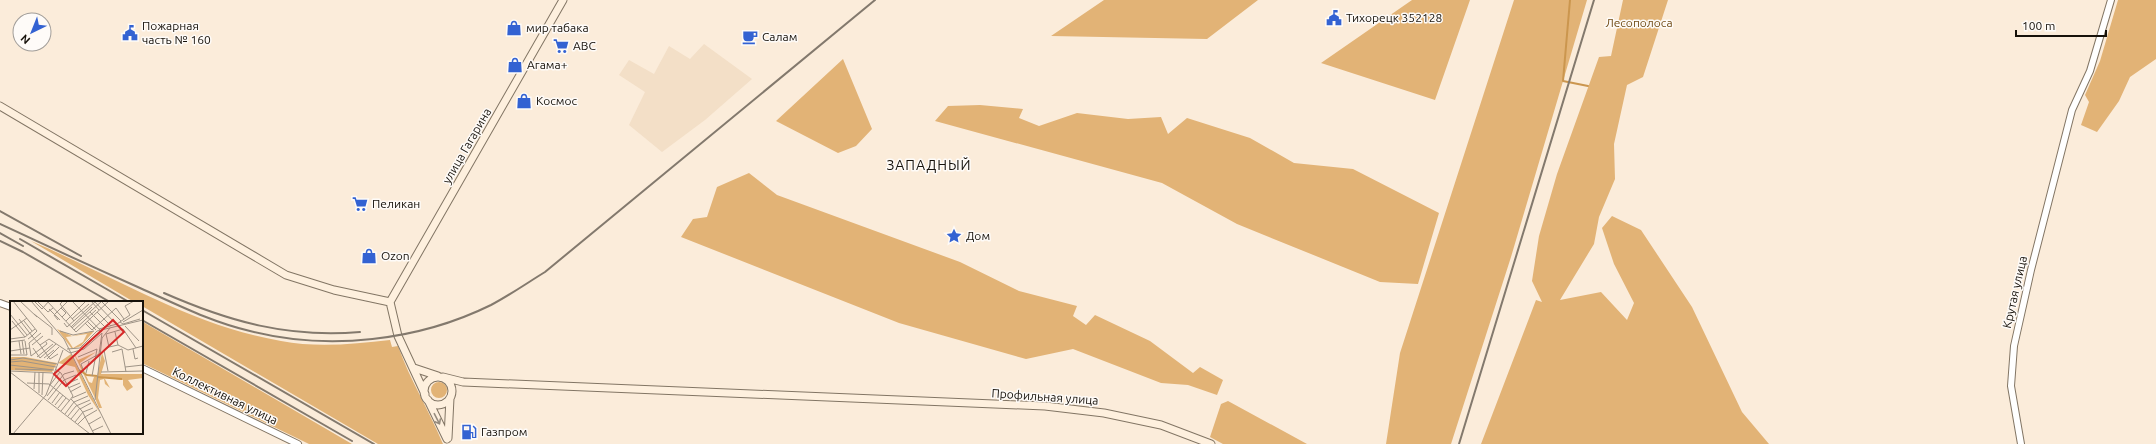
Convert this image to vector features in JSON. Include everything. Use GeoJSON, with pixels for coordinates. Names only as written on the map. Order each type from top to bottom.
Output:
{"type":"FeatureCollection","features":[{"type":"Feature","properties":{"kind":"main road","name":"улица Гагарина"},"geometry":{"type":"LineString","coordinates":[[390,302],[563,0]]}},
{"type":"Feature","properties":{"kind":"main road"},"geometry":{"type":"LineString","coordinates":[[0,106],[286,275],[334,290],[390,302],[398,336],[448,442]]}},
{"type":"Feature","properties":{"kind":"main road","name":"Профильная улица"},"geometry":{"type":"LineString","coordinates":[[414,368],[463,382],[1046,406],[1104,412],[1161,425],[1211,444]]}},
{"type":"Feature","properties":{"kind":"main road"},"geometry":{"type":"LineString","coordinates":[[448,442],[451,395],[450,384],[442,377],[434,377],[428,381],[425,387],[425,396],[432,403],[438,405],[444,404],[451,395],[463,382]]}},
{"type":"Feature","properties":{"kind":"street","name":"Крутая улица"},"geometry":{"type":"LineString","coordinates":[[2021,444],[2011,386],[2014,346],[2031,270],[2064,148],[2072,110],[2090,71],[2111,0]]}},
{"type":"Feature","properties":{"kind":"street"},"geometry":{"type":"LineString","coordinates":[[0,303],[10,307]]}},
{"type":"Feature","properties":{"kind":"street","name":"Коллективная улица"},"geometry":{"type":"LineString","coordinates":[[143,368],[298,444]]}},
{"type":"Feature","properties":{"kind":"shaded area"},"geometry":{"type":"Polygon","coordinates":[[[704,44],[752,79],[705,120],[662,152],[629,125],[645,92],[619,75],[629,60],[654,74],[669,46],[690,59],[704,44]]]}},
{"type":"Feature","properties":{"kind":"green space"},"geometry":{"type":"Polygon","coordinates":[[[1104,0],[1258,0],[1207,39],[1051,36],[1104,0]]]}},
{"type":"Feature","properties":{"kind":"green space"},"geometry":{"type":"Polygon","coordinates":[[[1412,0],[1470,0],[1435,100],[1321,63],[1412,0]]]}},
{"type":"Feature","properties":{"kind":"green space"},"geometry":{"type":"Polygon","coordinates":[[[1514,0],[1587,0],[1511,257],[1451,444],[1386,444],[1400,353],[1514,0]]]}},
{"type":"Feature","properties":{"kind":"green space","name":"Лесополоса"},"geometry":{"type":"Polygon","coordinates":[[[1623,0],[1668,0],[1643,77],[1627,85],[1614,144],[1615,179],[1599,217],[1594,244],[1560,300],[1601,292],[1627,320],[1634,303],[1614,264],[1602,228],[1612,216],[1641,230],[1692,307],[1742,412],[1769,444],[1481,444],[1536,300],[1542,302],[1532,281],[1539,236],[1557,174],[1599,57],[1611,56],[1623,0]]]}},
{"type":"Feature","properties":{"kind":"green space"},"geometry":{"type":"Polygon","coordinates":[[[2118,0],[2156,0],[2156,59],[2130,77],[2119,101],[2097,132],[2081,125],[2089,102],[2085,95],[2100,61],[2118,0]]]}},
{"type":"Feature","properties":{"kind":"green space"},"geometry":{"type":"Polygon","coordinates":[[[843,59],[872,129],[856,146],[838,153],[776,121],[843,59]]]}},
{"type":"Feature","properties":{"kind":"green space"},"geometry":{"type":"Polygon","coordinates":[[[980,105],[1023,109],[1019,118],[1039,126],[1077,113],[1128,119],[1161,117],[1168,134],[1187,118],[1250,138],[1294,163],[1353,169],[1439,213],[1418,284],[1380,282],[1237,224],[1162,183],[935,121],[948,106],[980,105]]]}},
{"type":"Feature","properties":{"kind":"green space"},"geometry":{"type":"Polygon","coordinates":[[[749,173],[777,195],[960,262],[1019,291],[1077,306],[1073,316],[1086,325],[1095,315],[1150,341],[1193,373],[1200,367],[1223,380],[1217,395],[1188,385],[1161,383],[1073,349],[1026,359],[899,323],[681,237],[693,219],[707,217],[717,187],[749,173]]]}},
{"type":"Feature","properties":{"kind":"green space"},"geometry":{"type":"Polygon","coordinates":[[[31,241],[185,312],[248,334],[281,341],[322,345],[390,340],[392,347],[398,346],[408,371],[443,444],[378,444],[143,307],[143,301],[132,301],[31,241]]]}},
{"type":"Feature","properties":{"kind":"green space"},"geometry":{"type":"Polygon","coordinates":[[[143,322],[352,444],[309,444],[143,363],[143,322]]]}},
{"type":"Feature","properties":{"kind":"green space"},"geometry":{"type":"Polygon","coordinates":[[[436,382],[442,382],[447,387],[445,396],[442,398],[436,398],[431,393],[431,387],[436,382]]]}},
{"type":"Feature","properties":{"kind":"green space"},"geometry":{"type":"Polygon","coordinates":[[[1228,401],[1307,444],[1223,444],[1210,437],[1221,404],[1228,401]]]}},
{"type":"Feature","properties":{"kind":"waterway"},"geometry":{"type":"LineString","coordinates":[[1570,0],[1563,81],[1588,86]]}},
{"type":"Feature","properties":{"kind":"railway"},"geometry":{"type":"LineString","coordinates":[[0,224],[194,312],[221,323],[250,331],[280,337],[341,341],[372,339],[434,327],[491,305],[545,272],[875,0]]}},
{"type":"Feature","properties":{"kind":"railway"},"geometry":{"type":"LineString","coordinates":[[1459,444],[1594,0]]}},
{"type":"Feature","properties":{"kind":"railway"},"geometry":{"type":"LineString","coordinates":[[0,211],[81,256]]}},
{"type":"Feature","properties":{"kind":"railway"},"geometry":{"type":"LineString","coordinates":[[0,233],[23,246]]}},
{"type":"Feature","properties":{"kind":"railway"},"geometry":{"type":"LineString","coordinates":[[20,239],[127,301]]}},
{"type":"Feature","properties":{"kind":"railway"},"geometry":{"type":"LineString","coordinates":[[0,241],[23,252],[108,301]]}},
{"type":"Feature","properties":{"kind":"railway"},"geometry":{"type":"LineString","coordinates":[[164,293],[212,312],[260,326],[308,333],[360,332]]}},
{"type":"Feature","properties":{"kind":"railway"},"geometry":{"type":"LineString","coordinates":[[143,311],[374,444]]}},
{"type":"Feature","properties":{"kind":"railway"},"geometry":{"type":"LineString","coordinates":[[143,321],[352,441]]}},
{"type":"Feature","properties":{"kind":"place","name":"Тихорецк 352128"},"geometry":{"type":"Point","coordinates":[1334,18]}},
{"type":"Feature","properties":{"kind":"place","name":"мир табака"},"geometry":{"type":"Point","coordinates":[514,28]}},
{"type":"Feature","properties":{"kind":"place","name":"Пожарная часть № 160"},"geometry":{"type":"Point","coordinates":[130,33]}},
{"type":"Feature","properties":{"kind":"place","name":"Салам"},"geometry":{"type":"Point","coordinates":[750,37]}},
{"type":"Feature","properties":{"kind":"place","name":"ABC"},"geometry":{"type":"Point","coordinates":[561,46]}},
{"type":"Feature","properties":{"kind":"place","name":"Агама+"},"geometry":{"type":"Point","coordinates":[515,65]}},
{"type":"Feature","properties":{"kind":"place","name":"Космос"},"geometry":{"type":"Point","coordinates":[524,101]}},
{"type":"Feature","properties":{"kind":"place","name":"Пеликан"},"geometry":{"type":"Point","coordinates":[360,204]}},
{"type":"Feature","properties":{"kind":"place","name":"Дом"},"geometry":{"type":"Point","coordinates":[954,236]}},
{"type":"Feature","properties":{"kind":"place","name":"Ozon"},"geometry":{"type":"Point","coordinates":[369,256]}},
{"type":"Feature","properties":{"kind":"place","name":"Газпром"},"geometry":{"type":"Point","coordinates":[469,432]}},
{"type":"Feature","properties":{"kind":"district","name":"ЗАПАДНЫЙ"},"geometry":{"type":"Point","coordinates":[929,165]}}]}
